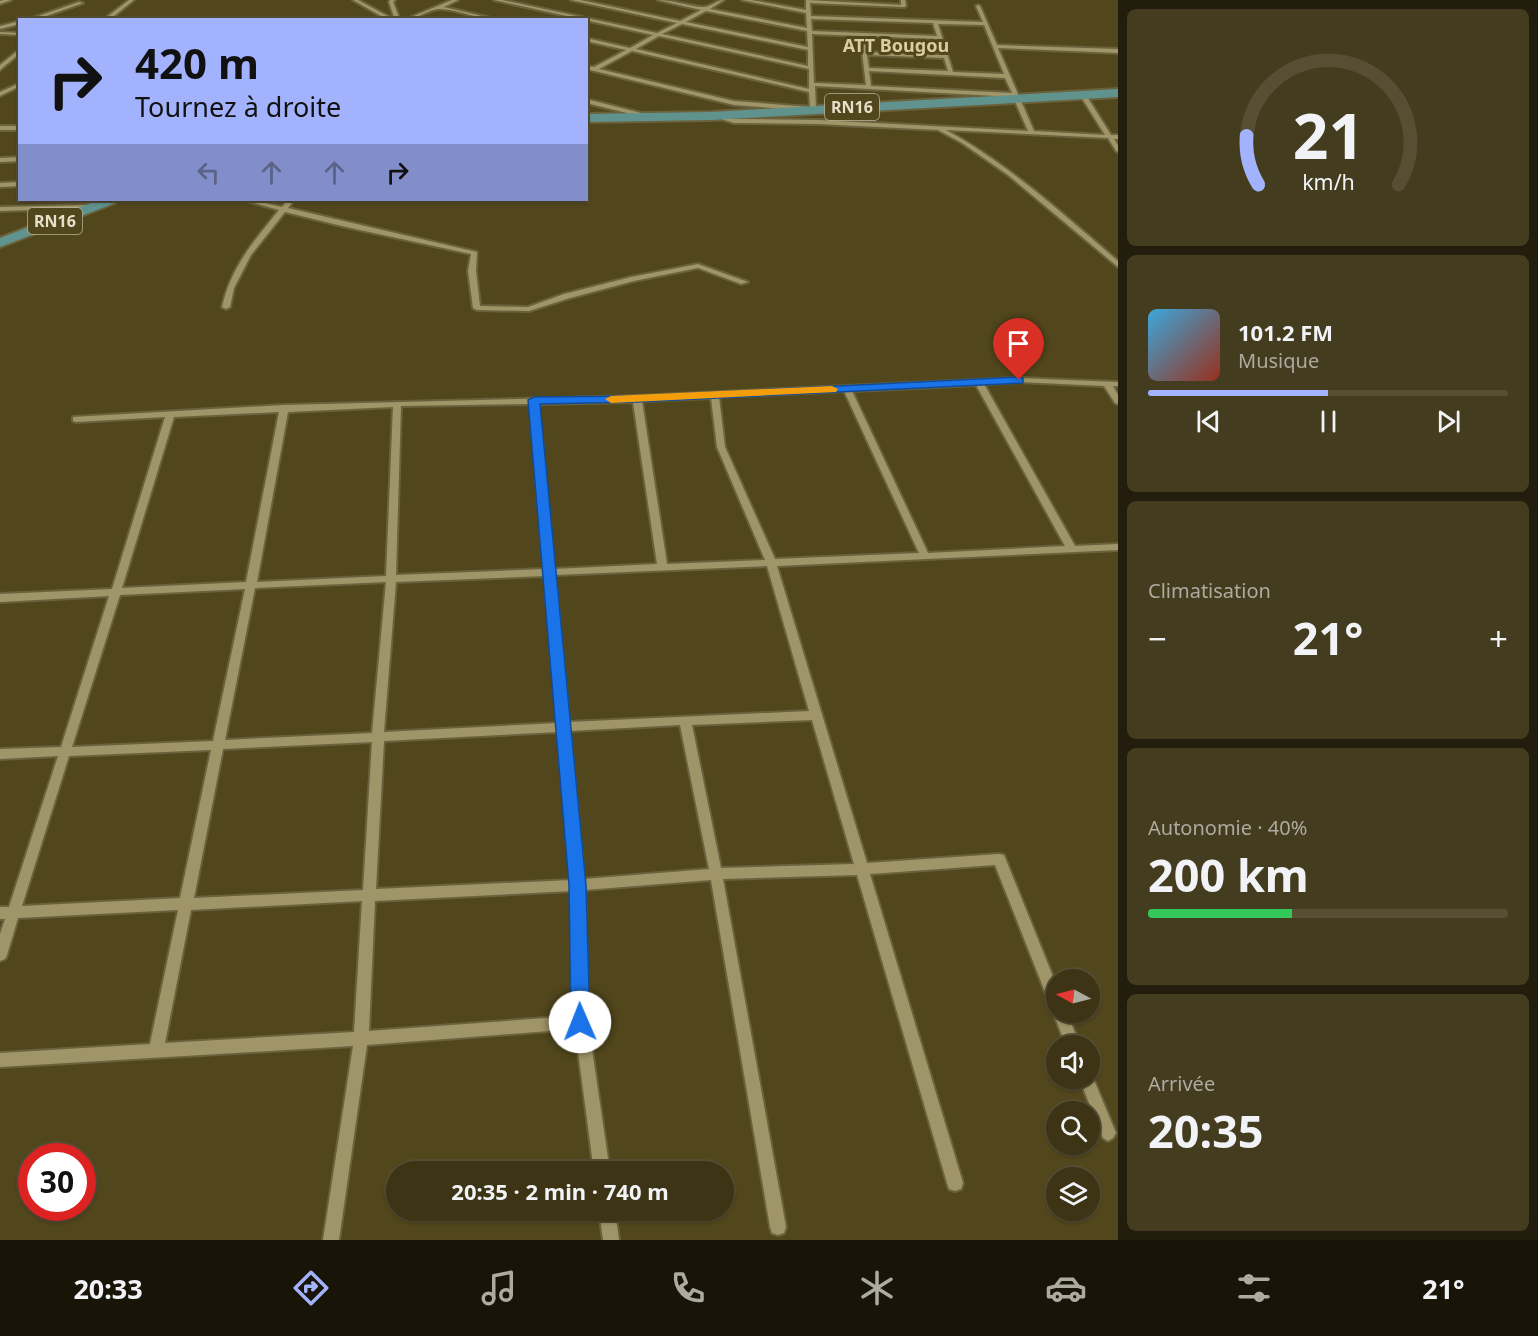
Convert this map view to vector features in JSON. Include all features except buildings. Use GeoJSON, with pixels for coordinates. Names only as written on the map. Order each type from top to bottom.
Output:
{"type":"FeatureCollection","features":[{"type":"Feature","properties":{"kind":"main road","name":"RN16"},"geometry":{"type":"LineString","coordinates":[[588,118],[711,116],[1118,93]]}},
{"type":"Feature","properties":{"kind":"main road","name":"RN16"},"geometry":{"type":"LineString","coordinates":[[0,243],[107,201]]}},
{"type":"Feature","properties":{"kind":"street"},"geometry":{"type":"LineString","coordinates":[[1,2],[9,0]]}},
{"type":"Feature","properties":{"kind":"street"},"geometry":{"type":"LineString","coordinates":[[108,18],[132,0]]}},
{"type":"Feature","properties":{"kind":"street"},"geometry":{"type":"LineString","coordinates":[[355,0],[391,18]]}},
{"type":"Feature","properties":{"kind":"street"},"geometry":{"type":"LineString","coordinates":[[393,0],[391,2],[395,18]]}},
{"type":"Feature","properties":{"kind":"street"},"geometry":{"type":"LineString","coordinates":[[411,18],[456,0]]}},
{"type":"Feature","properties":{"kind":"street"},"geometry":{"type":"LineString","coordinates":[[496,0],[582,18]]}},
{"type":"Feature","properties":{"kind":"street"},"geometry":{"type":"LineString","coordinates":[[573,0],[811,49]]}},
{"type":"Feature","properties":{"kind":"street"},"geometry":{"type":"LineString","coordinates":[[660,0],[810,31],[940,38]]}},
{"type":"Feature","properties":{"kind":"street"},"geometry":{"type":"LineString","coordinates":[[588,72],[722,0]]}},
{"type":"Feature","properties":{"kind":"street"},"geometry":{"type":"LineString","coordinates":[[744,0],[809,14],[986,24]]}},
{"type":"Feature","properties":{"kind":"street"},"geometry":{"type":"LineString","coordinates":[[588,68],[734,103],[813,109],[808,1],[904,6],[903,0]]}},
{"type":"Feature","properties":{"kind":"street"},"geometry":{"type":"LineString","coordinates":[[66,14],[83,2]]}},
{"type":"Feature","properties":{"kind":"street"},"geometry":{"type":"LineString","coordinates":[[35,18],[83,2]]}},
{"type":"Feature","properties":{"kind":"street"},"geometry":{"type":"LineString","coordinates":[[978,6],[1031,132]]}},
{"type":"Feature","properties":{"kind":"street"},"geometry":{"type":"LineString","coordinates":[[440,7],[488,18]]}},
{"type":"Feature","properties":{"kind":"street"},"geometry":{"type":"LineString","coordinates":[[588,19],[812,68]]}},
{"type":"Feature","properties":{"kind":"street"},"geometry":{"type":"LineString","coordinates":[[935,22],[951,74]]}},
{"type":"Feature","properties":{"kind":"street"},"geometry":{"type":"LineString","coordinates":[[0,28],[18,23]]}},
{"type":"Feature","properties":{"kind":"street"},"geometry":{"type":"LineString","coordinates":[[0,33],[18,34]]}},
{"type":"Feature","properties":{"kind":"street"},"geometry":{"type":"LineString","coordinates":[[862,34],[869,88]]}},
{"type":"Feature","properties":{"kind":"street"},"geometry":{"type":"LineString","coordinates":[[588,39],[813,88],[869,88],[1016,97]]}},
{"type":"Feature","properties":{"kind":"street"},"geometry":{"type":"LineString","coordinates":[[995,46],[1118,51]]}},
{"type":"Feature","properties":{"kind":"street"},"geometry":{"type":"LineString","coordinates":[[0,56],[18,51]]}},
{"type":"Feature","properties":{"kind":"street"},"geometry":{"type":"LineString","coordinates":[[0,68],[18,52]]}},
{"type":"Feature","properties":{"kind":"street"},"geometry":{"type":"LineString","coordinates":[[864,53],[945,57]]}},
{"type":"Feature","properties":{"kind":"street"},"geometry":{"type":"LineString","coordinates":[[866,69],[1007,76]]}},
{"type":"Feature","properties":{"kind":"street"},"geometry":{"type":"LineString","coordinates":[[0,94],[18,85]]}},
{"type":"Feature","properties":{"kind":"street"},"geometry":{"type":"LineString","coordinates":[[1083,95],[1118,150]]}},
{"type":"Feature","properties":{"kind":"street"},"geometry":{"type":"LineString","coordinates":[[588,102],[650,117]]}},
{"type":"Feature","properties":{"kind":"street"},"geometry":{"type":"LineString","coordinates":[[711,116],[734,121],[936,127],[1118,137]]}},
{"type":"Feature","properties":{"kind":"street"},"geometry":{"type":"LineString","coordinates":[[936,127],[969,143],[1118,265]]}},
{"type":"Feature","properties":{"kind":"street"},"geometry":{"type":"LineString","coordinates":[[0,128],[18,128]]}},
{"type":"Feature","properties":{"kind":"street"},"geometry":{"type":"LineString","coordinates":[[0,160],[18,159]]}},
{"type":"Feature","properties":{"kind":"street"},"geometry":{"type":"LineString","coordinates":[[0,185],[18,184]]}},
{"type":"Feature","properties":{"kind":"street"},"geometry":{"type":"LineString","coordinates":[[250,201],[475,253],[472,271],[477,309],[529,309],[567,296],[698,266],[744,282]]}},
{"type":"Feature","properties":{"kind":"street"},"geometry":{"type":"LineString","coordinates":[[226,307],[230,288],[248,254],[290,201]]}},
{"type":"Feature","properties":{"kind":"street"},"geometry":{"type":"LineString","coordinates":[[0,209],[91,207]]}},
{"type":"Feature","properties":{"kind":"street"},"geometry":{"type":"LineString","coordinates":[[76,419],[284,408],[637,399],[1019,380],[1118,384]]}},
{"type":"Feature","properties":{"kind":"street"},"geometry":{"type":"LineString","coordinates":[[979,382],[1072,550]]}},
{"type":"Feature","properties":{"kind":"street"},"geometry":{"type":"LineString","coordinates":[[1107,384],[1118,400]]}},
{"type":"Feature","properties":{"kind":"street"},"geometry":{"type":"LineString","coordinates":[[847,388],[925,556]]}},
{"type":"Feature","properties":{"kind":"street"},"geometry":{"type":"LineString","coordinates":[[715,395],[721,447],[771,562],[955,1183]]}},
{"type":"Feature","properties":{"kind":"street"},"geometry":{"type":"LineString","coordinates":[[637,399],[663,568]]}},
{"type":"Feature","properties":{"kind":"street"},"geometry":{"type":"LineString","coordinates":[[534,400],[578,885],[580,1022],[600,1161]]}},
{"type":"Feature","properties":{"kind":"street"},"geometry":{"type":"LineString","coordinates":[[330,1240],[361,1040],[371,896],[378,736],[391,580],[397,404]]}},
{"type":"Feature","properties":{"kind":"street"},"geometry":{"type":"LineString","coordinates":[[156,1050],[251,584],[284,408]]}},
{"type":"Feature","properties":{"kind":"street"},"geometry":{"type":"LineString","coordinates":[[0,955],[7,913],[117,591],[170,415]]}},
{"type":"Feature","properties":{"kind":"street"},"geometry":{"type":"LineString","coordinates":[[0,598],[251,584],[391,580],[1118,547]]}},
{"type":"Feature","properties":{"kind":"street"},"geometry":{"type":"LineString","coordinates":[[0,754],[218,746],[565,726],[817,715]]}},
{"type":"Feature","properties":{"kind":"street"},"geometry":{"type":"LineString","coordinates":[[685,720],[716,874],[778,1227]]}},
{"type":"Feature","properties":{"kind":"street"},"geometry":{"type":"LineString","coordinates":[[7,913],[578,885],[716,874],[862,870],[999,859],[1046,977]]}},
{"type":"Feature","properties":{"kind":"street"},"geometry":{"type":"LineString","coordinates":[[0,1060],[361,1040],[580,1022]]}},
{"type":"Feature","properties":{"kind":"street"},"geometry":{"type":"LineString","coordinates":[[1090,1089],[1108,1133]]}},
{"type":"Feature","properties":{"kind":"street"},"geometry":{"type":"LineString","coordinates":[[608,1221],[611,1240]]}},
{"type":"Feature","properties":{"kind":"slow traffic"},"geometry":{"type":"LineString","coordinates":[[611,399],[832,389]]}},
{"type":"Feature","properties":{"kind":"district","name":"ATT Bougou"},"geometry":{"type":"Point","coordinates":[896,45]}},
{"type":"Feature","properties":{"kind":"route"},"geometry":{"type":"LineString","coordinates":[[580,1022],[578,885],[534,400],[637,399],[1019,380]]}}]}
